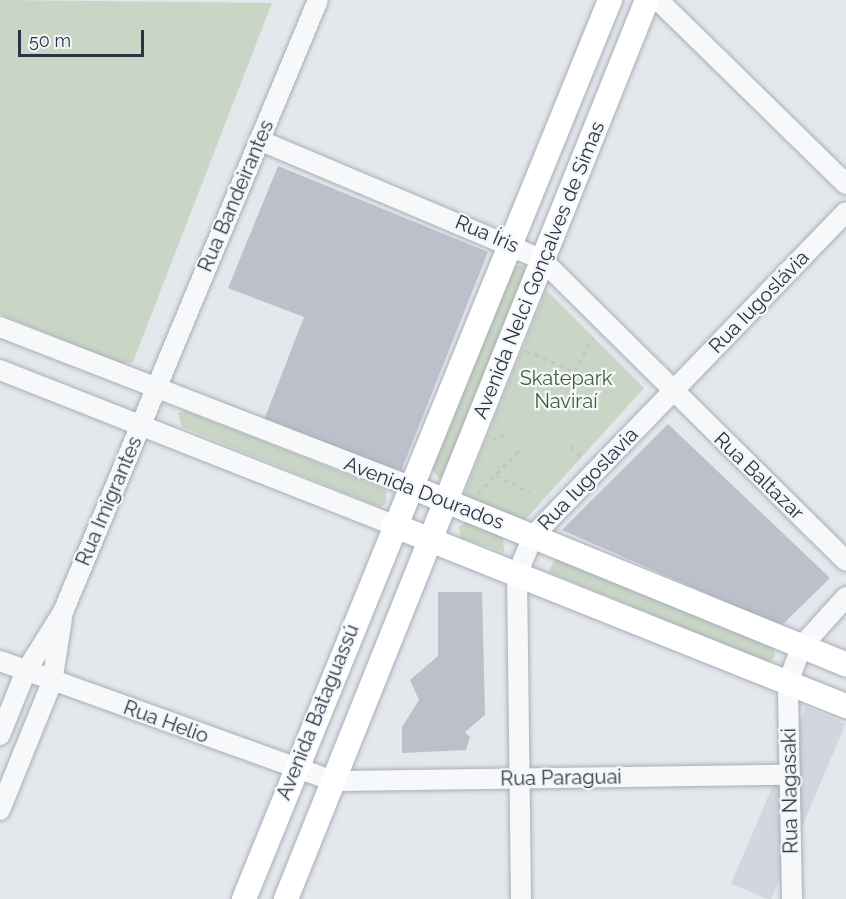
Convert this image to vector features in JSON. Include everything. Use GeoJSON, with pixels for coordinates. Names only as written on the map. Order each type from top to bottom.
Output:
{"type":"FeatureCollection","features":[{"type":"Feature","properties":{"kind":"main road","name":"Avenida Nelci Gonçalves de Simas"},"geometry":{"type":"LineString","coordinates":[[393,525],[508,242],[610,0]]}},
{"type":"Feature","properties":{"kind":"main road","name":"Avenida Nelci Gonçalves de Simas"},"geometry":{"type":"LineString","coordinates":[[432,540],[541,259],[647,0]]}},
{"type":"Feature","properties":{"kind":"main road","name":"Avenida Dourados"},"geometry":{"type":"LineString","coordinates":[[409,486],[846,664]]}},
{"type":"Feature","properties":{"kind":"main road","name":"Avenida Dourados"},"geometry":{"type":"LineString","coordinates":[[393,525],[846,706]]}},
{"type":"Feature","properties":{"kind":"main road","name":"Avenida Bataguassú"},"geometry":{"type":"LineString","coordinates":[[244,899],[294,768],[393,525]]}},
{"type":"Feature","properties":{"kind":"main road","name":"Avenida Bataguassú"},"geometry":{"type":"LineString","coordinates":[[286,899],[432,540]]}},
{"type":"Feature","properties":{"kind":"street","name":"Rua Bandeirantes"},"geometry":{"type":"LineString","coordinates":[[155,391],[318,0]]}},
{"type":"Feature","properties":{"kind":"street"},"geometry":{"type":"LineString","coordinates":[[658,0],[846,184]]}},
{"type":"Feature","properties":{"kind":"street","name":"Rua Íris"},"geometry":{"type":"LineString","coordinates":[[260,140],[508,242],[541,259],[672,391]]}},
{"type":"Feature","properties":{"kind":"street","name":"Rua Iugoslávia"},"geometry":{"type":"LineString","coordinates":[[672,391],[846,212]]}},
{"type":"Feature","properties":{"kind":"street","name":"Avenida Dourados"},"geometry":{"type":"LineString","coordinates":[[0,327],[155,391],[409,486]]}},
{"type":"Feature","properties":{"kind":"street","name":"Avenida Dourados"},"geometry":{"type":"LineString","coordinates":[[0,370],[393,525]]}},
{"type":"Feature","properties":{"kind":"street","name":"Rua Imigrantes"},"geometry":{"type":"LineString","coordinates":[[0,735],[26,671],[63,612],[155,391]]}},
{"type":"Feature","properties":{"kind":"street","name":"Rua Iugoslavia"},"geometry":{"type":"LineString","coordinates":[[517,575],[533,536],[672,391]]}},
{"type":"Feature","properties":{"kind":"street","name":"Rua Baltazar"},"geometry":{"type":"LineString","coordinates":[[672,391],[846,561]]}},
{"type":"Feature","properties":{"kind":"street"},"geometry":{"type":"LineString","coordinates":[[517,575],[517,778],[521,899]]}},
{"type":"Feature","properties":{"kind":"street"},"geometry":{"type":"LineString","coordinates":[[788,683],[801,647],[846,597]]}},
{"type":"Feature","properties":{"kind":"street","name":"Rua Imigrantes"},"geometry":{"type":"LineString","coordinates":[[0,810],[52,682],[63,612]]}},
{"type":"Feature","properties":{"kind":"street","name":"Rua Helio"},"geometry":{"type":"LineString","coordinates":[[0,661],[52,682],[333,781]]}},
{"type":"Feature","properties":{"kind":"street","name":"Rua Nagasaki"},"geometry":{"type":"LineString","coordinates":[[788,683],[792,899]]}},
{"type":"Feature","properties":{"kind":"street","name":"Rua Paraguai"},"geometry":{"type":"LineString","coordinates":[[333,781],[790,776]]}},
{"type":"Feature","properties":{"kind":"path"},"geometry":{"type":"LineString","coordinates":[[574,371],[594,338]]}},
{"type":"Feature","properties":{"kind":"path"},"geometry":{"type":"LineString","coordinates":[[522,350],[574,371],[587,385]]}},
{"type":"Feature","properties":{"kind":"path"},"geometry":{"type":"LineString","coordinates":[[573,400],[585,396]]}},
{"type":"Feature","properties":{"kind":"path"},"geometry":{"type":"LineString","coordinates":[[485,441],[510,434]]}},
{"type":"Feature","properties":{"kind":"path"},"geometry":{"type":"LineString","coordinates":[[572,446],[582,457]]}},
{"type":"Feature","properties":{"kind":"path"},"geometry":{"type":"LineString","coordinates":[[472,498],[520,449]]}},
{"type":"Feature","properties":{"kind":"path"},"geometry":{"type":"LineString","coordinates":[[496,475],[530,492]]}},
{"type":"Feature","properties":{"kind":"shaded area"},"geometry":{"type":"Polygon","coordinates":[[[806,707],[846,724],[771,899],[731,884],[806,707]]]}},
{"type":"Feature","properties":{"kind":"green space"},"geometry":{"type":"Polygon","coordinates":[[[0,0],[272,3],[133,362],[122,364],[0,314],[0,0]]]}},
{"type":"Feature","properties":{"kind":"green space"},"geometry":{"type":"Polygon","coordinates":[[[514,266],[523,266],[527,274],[445,478],[439,479],[432,468],[514,266]]]}},
{"type":"Feature","properties":{"kind":"green space","name":"Skatepark Naviraí"},"geometry":{"type":"Polygon","coordinates":[[[546,290],[644,388],[523,522],[464,494],[546,290]]]}},
{"type":"Feature","properties":{"kind":"green space"},"geometry":{"type":"Polygon","coordinates":[[[186,411],[386,490],[386,504],[380,507],[182,427],[178,413],[186,411]]]}},
{"type":"Feature","properties":{"kind":"green space"},"geometry":{"type":"Polygon","coordinates":[[[467,521],[503,535],[504,552],[461,538],[459,527],[467,521]]]}},
{"type":"Feature","properties":{"kind":"green space"},"geometry":{"type":"Polygon","coordinates":[[[556,558],[774,645],[775,657],[768,662],[548,572],[556,558]]]}},
{"type":"Feature","properties":{"kind":"building"},"geometry":{"type":"Polygon","coordinates":[[[278,166],[488,252],[401,471],[264,420],[304,317],[228,288],[278,166]]]}},
{"type":"Feature","properties":{"kind":"building"},"geometry":{"type":"Polygon","coordinates":[[[668,424],[830,578],[781,626],[562,530],[668,424]]]}},
{"type":"Feature","properties":{"kind":"building"},"geometry":{"type":"Polygon","coordinates":[[[438,592],[482,592],[485,715],[465,732],[470,737],[466,750],[402,753],[402,727],[419,700],[410,680],[438,656],[438,592]]]}}]}
